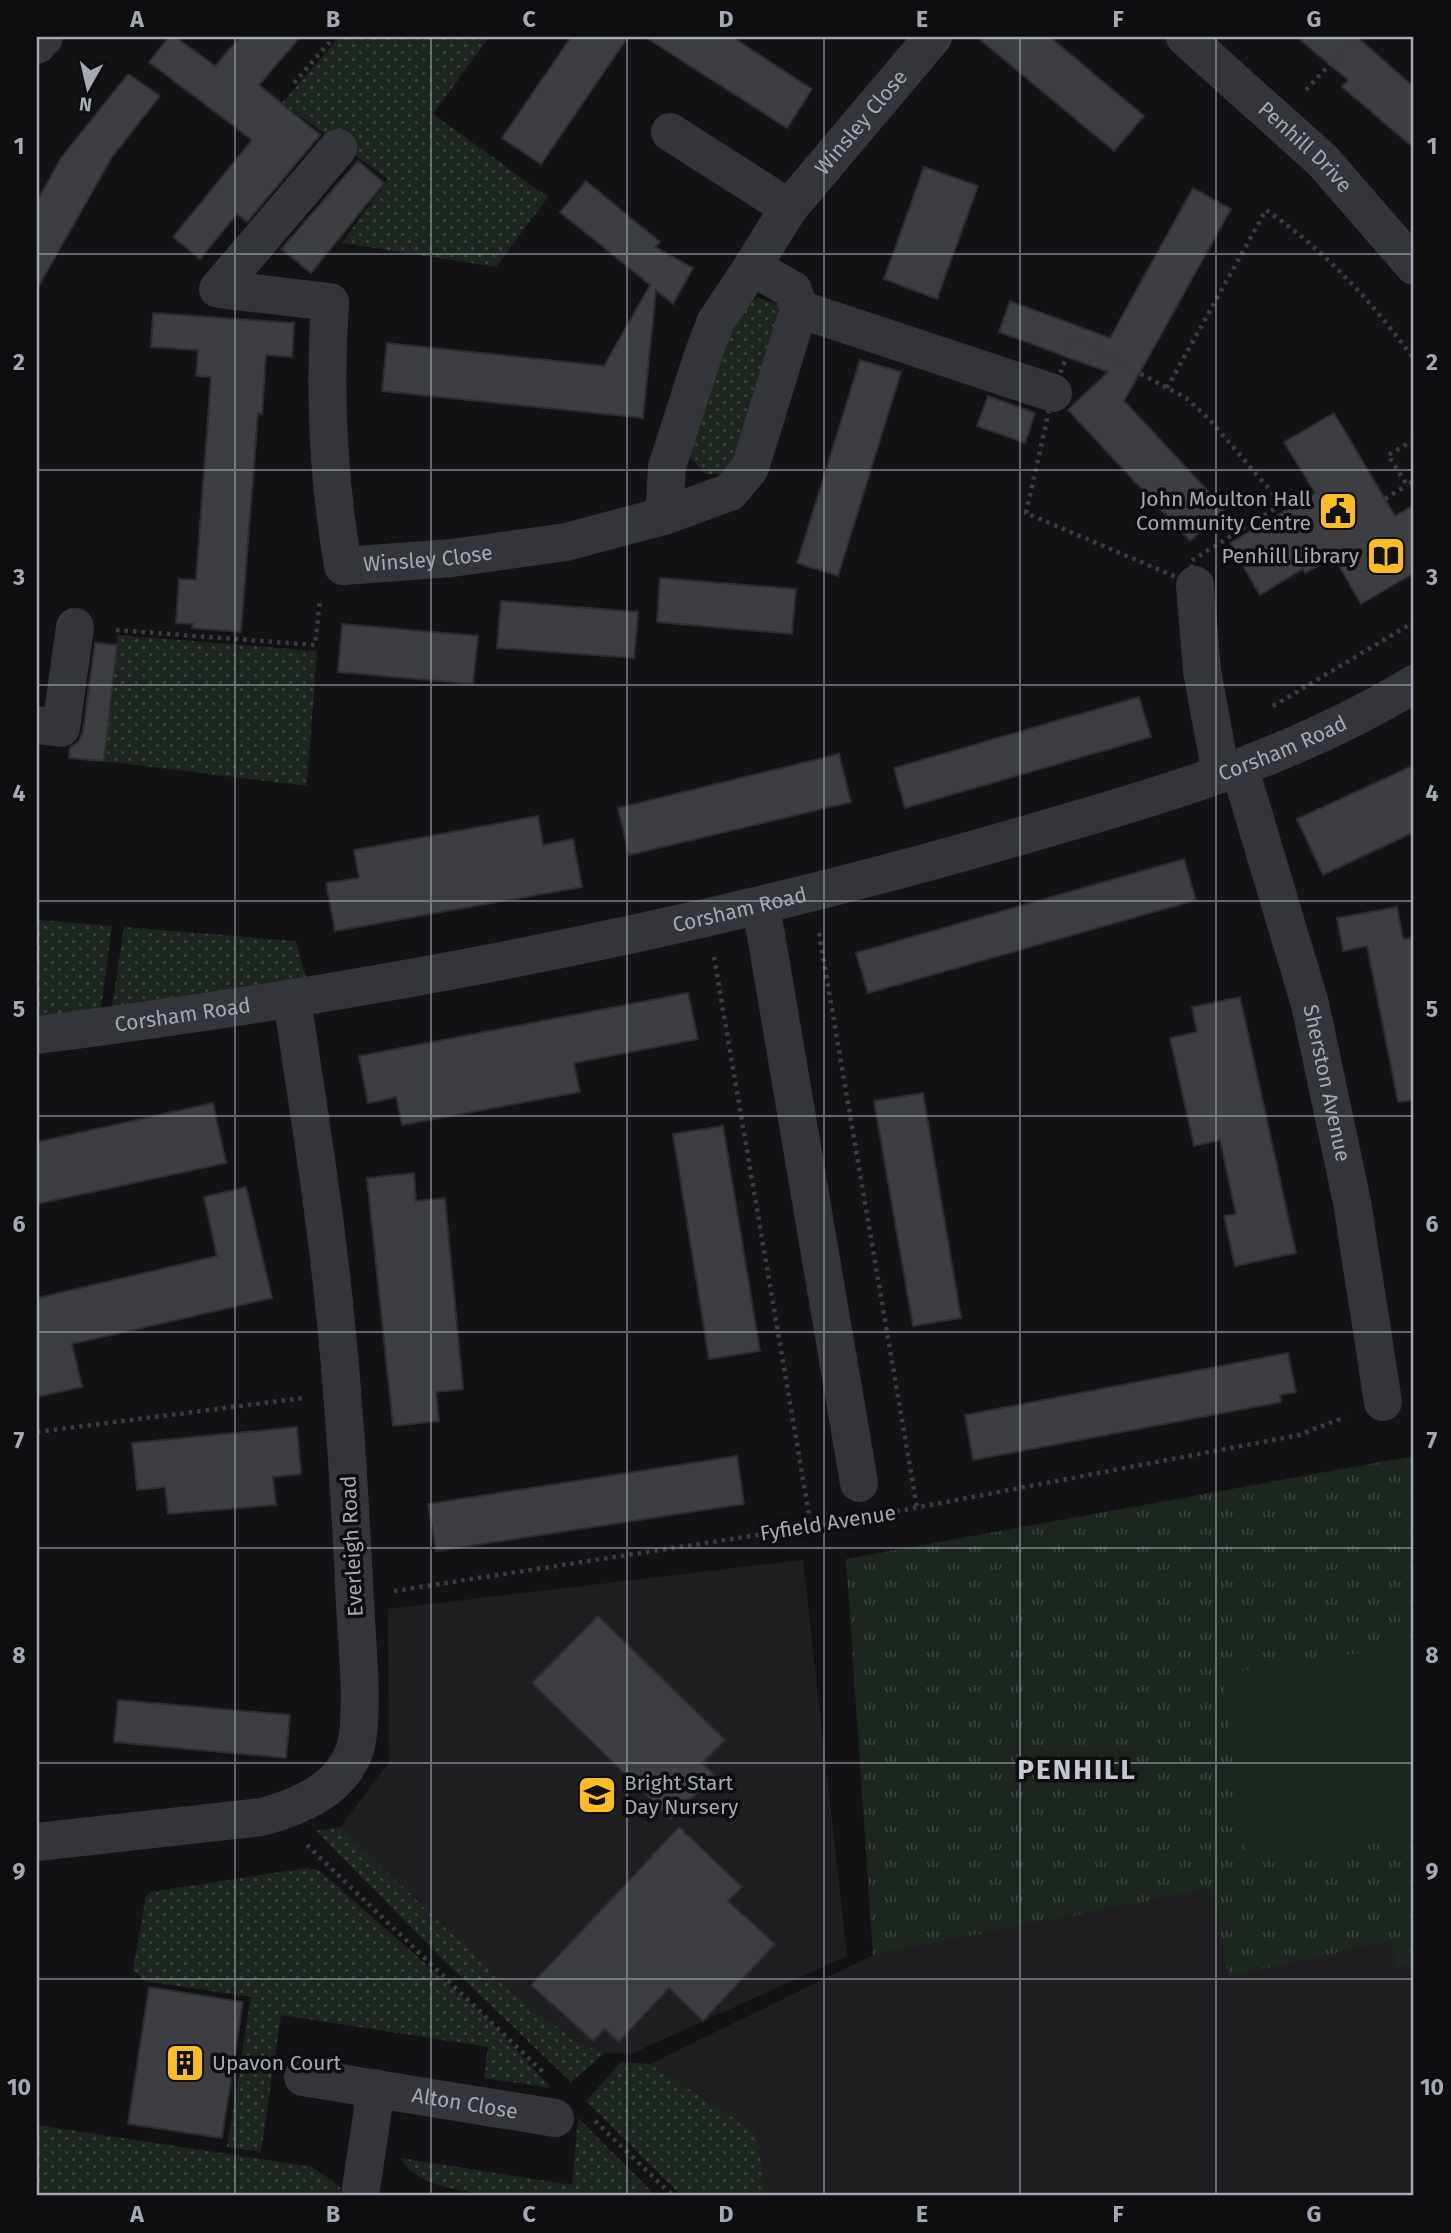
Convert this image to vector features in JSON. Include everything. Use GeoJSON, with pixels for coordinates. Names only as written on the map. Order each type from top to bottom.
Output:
{"type":"FeatureCollection","features":[{"type":"Feature","properties":{"kind":"street"},"geometry":{"type":"LineString","coordinates":[[37,46],[44,37]]}},
{"type":"Feature","properties":{"kind":"street","name":"Winsley Close"},"geometry":{"type":"LineString","coordinates":[[664,516],[667,467],[716,321],[789,208],[933,37]]}},
{"type":"Feature","properties":{"kind":"street","name":"Penhill Drive"},"geometry":{"type":"LineString","coordinates":[[1185,37],[1279,119],[1322,161],[1414,266]]}},
{"type":"Feature","properties":{"kind":"street"},"geometry":{"type":"LineString","coordinates":[[670,132],[789,208]]}},
{"type":"Feature","properties":{"kind":"street","name":"Winsley Close"},"geometry":{"type":"LineString","coordinates":[[338,148],[218,289],[330,302],[326,370],[334,515],[343,566],[452,558],[566,542],[664,516],[730,492],[743,481],[750,468],[799,309]]}},
{"type":"Feature","properties":{"kind":"street"},"geometry":{"type":"LineString","coordinates":[[752,267],[793,290],[799,309],[1053,393]]}},
{"type":"Feature","properties":{"kind":"street","name":"Sherston Avenue"},"geometry":{"type":"LineString","coordinates":[[1195,585],[1202,671],[1225,761],[1292,936],[1316,1028],[1352,1202],[1383,1402]]}},
{"type":"Feature","properties":{"kind":"street"},"geometry":{"type":"LineString","coordinates":[[37,725],[61,728],[75,627]]}},
{"type":"Feature","properties":{"kind":"street","name":"Corsham Road"},"geometry":{"type":"LineString","coordinates":[[37,1035],[292,999],[536,956],[761,906],[927,863],[1357,719],[1414,684]]}},
{"type":"Feature","properties":{"kind":"street","name":"Fyfield Avenue"},"geometry":{"type":"LineString","coordinates":[[761,906],[859,1483]]}},
{"type":"Feature","properties":{"kind":"street","name":"Everleigh Road"},"geometry":{"type":"LineString","coordinates":[[37,1842],[262,1817],[292,1809],[314,1799],[345,1766],[354,1752],[358,1675],[342,1393],[330,1266],[292,999]]}},
{"type":"Feature","properties":{"kind":"street","name":"Alton Close"},"geometry":{"type":"LineString","coordinates":[[303,2077],[376,2088],[565,2104]]}},
{"type":"Feature","properties":{"kind":"street"},"geometry":{"type":"LineString","coordinates":[[360,2196],[376,2088]]}},
{"type":"Feature","properties":{"kind":"path"},"geometry":{"type":"LineString","coordinates":[[294,83],[334,37]]}},
{"type":"Feature","properties":{"kind":"path"},"geometry":{"type":"LineString","coordinates":[[1279,119],[1355,37]]}},
{"type":"Feature","properties":{"kind":"path"},"geometry":{"type":"LineString","coordinates":[[1167,388],[1266,210],[1295,229],[1339,269],[1414,359]]}},
{"type":"Feature","properties":{"kind":"path"},"geometry":{"type":"LineString","coordinates":[[1073,338],[1186,398],[1209,419],[1282,504],[1191,561],[1195,585],[1026,513],[1053,393],[1073,338]]}},
{"type":"Feature","properties":{"kind":"path"},"geometry":{"type":"LineString","coordinates":[[1407,485],[1388,455],[1414,440]]}},
{"type":"Feature","properties":{"kind":"path"},"geometry":{"type":"LineString","coordinates":[[1385,499],[1414,481]]}},
{"type":"Feature","properties":{"kind":"path"},"geometry":{"type":"LineString","coordinates":[[75,627],[316,645],[321,584],[343,566]]}},
{"type":"Feature","properties":{"kind":"path"},"geometry":{"type":"LineString","coordinates":[[1225,761],[1414,622]]}},
{"type":"Feature","properties":{"kind":"path"},"geometry":{"type":"LineString","coordinates":[[810,893],[917,1508]]}},
{"type":"Feature","properties":{"kind":"path"},"geometry":{"type":"LineString","coordinates":[[708,918],[811,1526]]}},
{"type":"Feature","properties":{"kind":"path"},"geometry":{"type":"LineString","coordinates":[[37,1432],[342,1393]]}},
{"type":"Feature","properties":{"kind":"path","name":"Fyfield Avenue"},"geometry":{"type":"LineString","coordinates":[[877,1516],[1299,1435]]}},
{"type":"Feature","properties":{"kind":"path","name":"Fyfield Avenue"},"geometry":{"type":"LineString","coordinates":[[355,1597],[851,1520]]}},
{"type":"Feature","properties":{"kind":"path"},"geometry":{"type":"LineString","coordinates":[[292,1809],[304,1843],[565,2104],[673,2196]]}},
{"type":"Feature","properties":{"kind":"shaded area","name":"Bright Start Day Nursery"},"geometry":{"type":"Polygon","coordinates":[[[803,1560],[847,1956],[631,2054],[605,2053],[579,2044],[518,1997],[340,1827],[389,1762],[388,1609],[803,1560]]]}},
{"type":"Feature","properties":{"kind":"shaded area"},"geometry":{"type":"Polygon","coordinates":[[[1210,1889],[1229,1975],[1392,1941],[1397,1966],[1414,1964],[1414,2196],[767,2196],[756,2132],[650,2064],[873,1955],[1210,1889]]]}},
{"type":"Feature","properties":{"kind":"green space"},"geometry":{"type":"Polygon","coordinates":[[[339,37],[489,37],[433,114],[548,197],[496,267],[342,243],[388,179],[282,103],[339,37]]]}},
{"type":"Feature","properties":{"kind":"green space"},"geometry":{"type":"Polygon","coordinates":[[[757,298],[780,304],[739,457],[723,474],[706,474],[690,458],[705,394],[731,324],[743,308],[757,298]]]}},
{"type":"Feature","properties":{"kind":"green space"},"geometry":{"type":"Polygon","coordinates":[[[118,635],[317,651],[307,786],[104,761],[118,635]]]}},
{"type":"Feature","properties":{"kind":"green space"},"geometry":{"type":"Polygon","coordinates":[[[37,920],[112,926],[101,1009],[37,1016],[37,920]]]}},
{"type":"Feature","properties":{"kind":"green space"},"geometry":{"type":"Polygon","coordinates":[[[124,927],[296,941],[306,977],[112,1007],[124,927]]]}},
{"type":"Feature","properties":{"kind":"green space"},"geometry":{"type":"Polygon","coordinates":[[[1414,1456],[1414,1964],[1396,1967],[1391,1941],[1229,1976],[1210,1889],[873,1955],[846,1559],[1414,1456]]]}},
{"type":"Feature","properties":{"kind":"green space"},"geometry":{"type":"Polygon","coordinates":[[[1414,1645],[1414,1838],[1249,1862],[1221,1674],[1414,1645]]]}},
{"type":"Feature","properties":{"kind":"green space"},"geometry":{"type":"Polygon","coordinates":[[[340,1827],[518,1997],[579,2044],[605,2053],[571,2082],[442,1959],[316,1831],[340,1827]]]}},
{"type":"Feature","properties":{"kind":"green space"},"geometry":{"type":"Polygon","coordinates":[[[307,1868],[320,1871],[488,2019],[551,2088],[484,2078],[488,2047],[281,2015],[261,2152],[227,2147],[251,1997],[145,1981],[133,1970],[146,1896],[150,1892],[307,1868]]]}},
{"type":"Feature","properties":{"kind":"green space"},"geometry":{"type":"Polygon","coordinates":[[[621,2062],[650,2064],[756,2132],[767,2196],[682,2196],[586,2101],[621,2062]]]}},
{"type":"Feature","properties":{"kind":"green space"},"geometry":{"type":"Polygon","coordinates":[[[578,2118],[656,2196],[558,2198],[478,2193],[443,2186],[416,2175],[401,2158],[572,2185],[578,2118]]]}},
{"type":"Feature","properties":{"kind":"green space"},"geometry":{"type":"Polygon","coordinates":[[[37,2125],[313,2167],[341,2188],[339,2196],[37,2196],[37,2125]]]}},
{"type":"Feature","properties":{"kind":"building"},"geometry":{"type":"Polygon","coordinates":[[[169,37],[176,37],[215,66],[240,37],[300,37],[259,85],[320,135],[247,222],[237,214],[200,259],[173,237],[252,140],[149,62],[169,37]]]}},
{"type":"Feature","properties":{"kind":"building"},"geometry":{"type":"Polygon","coordinates":[[[571,37],[628,37],[541,164],[502,138],[571,37]]]}},
{"type":"Feature","properties":{"kind":"building"},"geometry":{"type":"Polygon","coordinates":[[[645,37],[732,37],[812,89],[787,128],[645,37]]]}},
{"type":"Feature","properties":{"kind":"building"},"geometry":{"type":"Polygon","coordinates":[[[977,37],[1050,37],[1144,116],[1114,151],[977,37]]]}},
{"type":"Feature","properties":{"kind":"building"},"geometry":{"type":"Polygon","coordinates":[[[1297,37],[1357,37],[1414,87],[1414,148],[1342,87],[1348,80],[1297,37]]]}},
{"type":"Feature","properties":{"kind":"building"},"geometry":{"type":"Polygon","coordinates":[[[128,74],[160,96],[112,157],[37,289],[37,201],[61,158],[128,74]]]}},
{"type":"Feature","properties":{"kind":"building"},"geometry":{"type":"Polygon","coordinates":[[[358,161],[384,183],[311,273],[281,249],[358,161]]]}},
{"type":"Feature","properties":{"kind":"building"},"geometry":{"type":"Polygon","coordinates":[[[924,167],[978,186],[937,299],[884,279],[924,167]]]}},
{"type":"Feature","properties":{"kind":"building"},"geometry":{"type":"Polygon","coordinates":[[[586,181],[660,242],[655,247],[693,268],[673,304],[656,290],[643,418],[382,391],[387,343],[604,366],[650,285],[560,212],[586,181]]]}},
{"type":"Feature","properties":{"kind":"building"},"geometry":{"type":"Polygon","coordinates":[[[1193,188],[1231,209],[1124,401],[1225,509],[1190,541],[1068,410],[1108,372],[999,332],[1010,301],[1110,338],[1193,188]]]}},
{"type":"Feature","properties":{"kind":"building"},"geometry":{"type":"Polygon","coordinates":[[[153,313],[294,323],[292,357],[266,355],[262,414],[258,413],[241,632],[192,628],[193,624],[176,623],[179,579],[196,580],[211,377],[196,376],[198,350],[151,347],[153,313]]]}},
{"type":"Feature","properties":{"kind":"building"},"geometry":{"type":"Polygon","coordinates":[[[860,360],[901,372],[838,576],[797,563],[860,360]]]}},
{"type":"Feature","properties":{"kind":"building"},"geometry":{"type":"Polygon","coordinates":[[[988,396],[1035,413],[1025,443],[977,426],[988,396]]]}},
{"type":"Feature","properties":{"kind":"building","name":"John Moulton Hall Community Centre"},"geometry":{"type":"Polygon","coordinates":[[[1334,413],[1395,516],[1414,505],[1414,573],[1361,604],[1334,557],[1305,573],[1303,569],[1260,595],[1230,543],[1315,493],[1284,442],[1334,413]]]}},
{"type":"Feature","properties":{"kind":"building"},"geometry":{"type":"Polygon","coordinates":[[[660,578],[796,589],[792,634],[657,622],[660,578]]]}},
{"type":"Feature","properties":{"kind":"building"},"geometry":{"type":"Polygon","coordinates":[[[501,601],[638,612],[634,658],[497,648],[501,601]]]}},
{"type":"Feature","properties":{"kind":"building"},"geometry":{"type":"Polygon","coordinates":[[[342,624],[478,636],[473,684],[338,672],[342,624]]]}},
{"type":"Feature","properties":{"kind":"building"},"geometry":{"type":"Polygon","coordinates":[[[95,643],[117,645],[104,761],[69,758],[70,748],[79,741],[83,731],[95,643]]]}},
{"type":"Feature","properties":{"kind":"building"},"geometry":{"type":"Polygon","coordinates":[[[1139,697],[1151,737],[905,808],[894,768],[1139,697]]]}},
{"type":"Feature","properties":{"kind":"building"},"geometry":{"type":"Polygon","coordinates":[[[839,754],[851,802],[629,855],[618,808],[839,754]]]}},
{"type":"Feature","properties":{"kind":"building"},"geometry":{"type":"Polygon","coordinates":[[[1414,765],[1414,832],[1323,875],[1297,819],[1414,765]]]}},
{"type":"Feature","properties":{"kind":"building"},"geometry":{"type":"Polygon","coordinates":[[[538,816],[543,845],[573,839],[582,887],[335,931],[326,883],[359,878],[354,850],[538,816]]]}},
{"type":"Feature","properties":{"kind":"building"},"geometry":{"type":"Polygon","coordinates":[[[1184,859],[1196,900],[868,993],[856,953],[1184,859]]]}},
{"type":"Feature","properties":{"kind":"building"},"geometry":{"type":"Polygon","coordinates":[[[1397,907],[1403,939],[1414,937],[1414,1100],[1398,1102],[1367,946],[1343,951],[1337,918],[1397,907]]]}},
{"type":"Feature","properties":{"kind":"building"},"geometry":{"type":"Polygon","coordinates":[[[688,993],[698,1039],[574,1063],[580,1092],[402,1125],[396,1097],[368,1103],[359,1056],[688,993]]]}},
{"type":"Feature","properties":{"kind":"building"},"geometry":{"type":"Polygon","coordinates":[[[1240,997],[1296,1253],[1235,1266],[1224,1216],[1236,1214],[1220,1140],[1194,1146],[1170,1038],[1197,1032],[1192,1007],[1240,997]]]}},
{"type":"Feature","properties":{"kind":"building"},"geometry":{"type":"Polygon","coordinates":[[[923,1093],[961,1318],[913,1326],[874,1101],[923,1093]]]}},
{"type":"Feature","properties":{"kind":"building"},"geometry":{"type":"Polygon","coordinates":[[[213,1103],[226,1163],[37,1204],[37,1142],[213,1103]]]}},
{"type":"Feature","properties":{"kind":"building"},"geometry":{"type":"Polygon","coordinates":[[[723,1126],[760,1351],[709,1359],[673,1134],[723,1126]]]}},
{"type":"Feature","properties":{"kind":"building"},"geometry":{"type":"Polygon","coordinates":[[[414,1173],[416,1201],[445,1198],[463,1389],[436,1392],[439,1421],[393,1426],[367,1178],[414,1173]]]}},
{"type":"Feature","properties":{"kind":"building"},"geometry":{"type":"Polygon","coordinates":[[[246,1187],[272,1298],[72,1344],[82,1387],[37,1397],[37,1298],[217,1256],[204,1197],[246,1187]]]}},
{"type":"Feature","properties":{"kind":"building"},"geometry":{"type":"Polygon","coordinates":[[[1288,1353],[1296,1392],[1280,1395],[1281,1402],[973,1460],[965,1415],[1288,1353]]]}},
{"type":"Feature","properties":{"kind":"building"},"geometry":{"type":"Polygon","coordinates":[[[297,1427],[301,1474],[273,1477],[276,1505],[168,1514],[165,1487],[137,1490],[132,1443],[297,1427]]]}},
{"type":"Feature","properties":{"kind":"building"},"geometry":{"type":"Polygon","coordinates":[[[737,1456],[744,1504],[436,1551],[428,1504],[737,1456]]]}},
{"type":"Feature","properties":{"kind":"building"},"geometry":{"type":"Polygon","coordinates":[[[598,1616],[725,1740],[702,1763],[715,1775],[671,1819],[532,1683],[598,1616]]]}},
{"type":"Feature","properties":{"kind":"building"},"geometry":{"type":"Polygon","coordinates":[[[118,1700],[290,1715],[286,1758],[114,1742],[118,1700]]]}},
{"type":"Feature","properties":{"kind":"building"},"geometry":{"type":"Polygon","coordinates":[[[679,1827],[742,1887],[728,1901],[775,1944],[703,2021],[669,1988],[619,2042],[605,2029],[593,2041],[531,1985],[679,1827]]]}},
{"type":"Feature","properties":{"kind":"building","name":"Upavon Court"},"geometry":{"type":"Polygon","coordinates":[[[149,1987],[243,2002],[222,2138],[128,2124],[149,1987]]]}},
{"type":"Feature","properties":{"kind":"place","name":"John Moulton Hall Community Centre"},"geometry":{"type":"Point","coordinates":[1338,511]}},
{"type":"Feature","properties":{"kind":"place","name":"Penhill Library"},"geometry":{"type":"Point","coordinates":[1386,556]}},
{"type":"Feature","properties":{"kind":"place","name":"Bright Start Day Nursery"},"geometry":{"type":"Point","coordinates":[597,1795]}},
{"type":"Feature","properties":{"kind":"place","name":"Upavon Court"},"geometry":{"type":"Point","coordinates":[185,2063]}},
{"type":"Feature","properties":{"kind":"district","name":"PENHILL"},"geometry":{"type":"Point","coordinates":[1077,1769]}}]}
